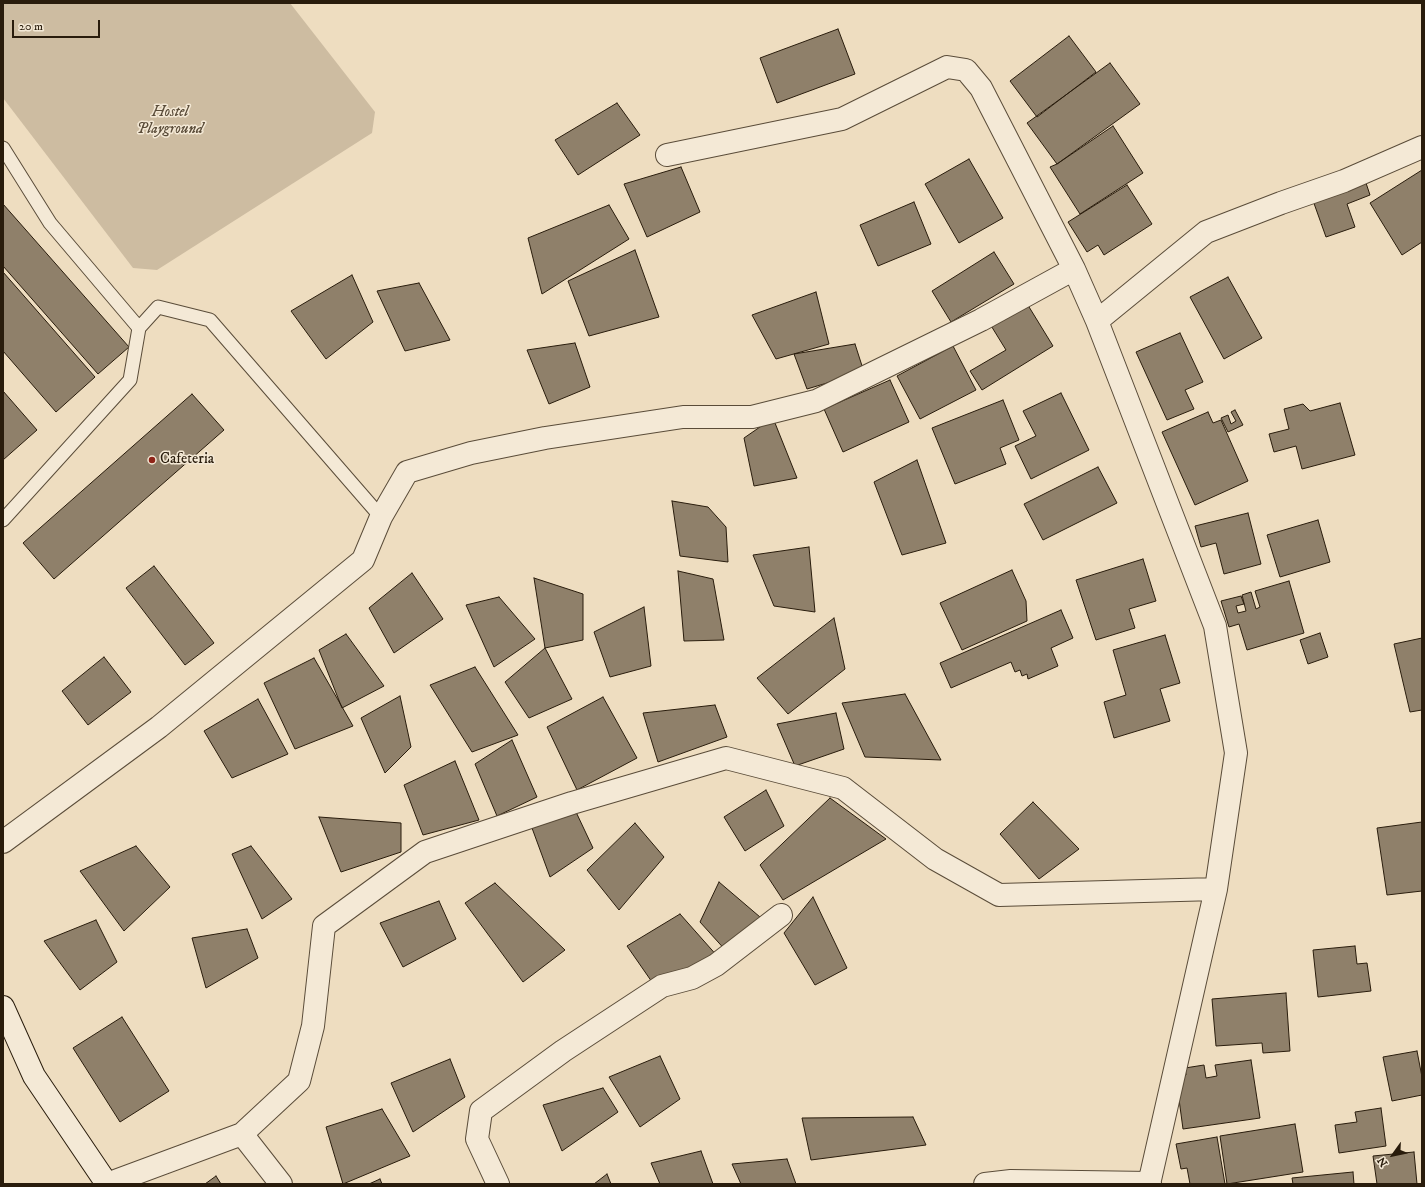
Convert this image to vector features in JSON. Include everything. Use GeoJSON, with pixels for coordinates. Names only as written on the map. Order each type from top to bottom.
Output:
{"type":"FeatureCollection","features":[{"type":"Feature","properties":{"kind":"street"},"geometry":{"type":"LineString","coordinates":[[667,155],[842,119],[947,67],[966,70],[981,88],[1074,269],[1097,321],[1215,626],[1236,753],[1216,889],[1149,1183],[1011,1181],[985,1184]]}},
{"type":"Feature","properties":{"kind":"street"},"geometry":{"type":"LineString","coordinates":[[1097,321],[1206,232],[1281,203],[1344,181],[1422,147]]}},
{"type":"Feature","properties":{"kind":"street"},"geometry":{"type":"LineString","coordinates":[[3,842],[158,727],[363,560],[381,517],[408,472],[471,453],[545,438],[683,417],[752,417],[816,401],[981,320],[1074,269]]}},
{"type":"Feature","properties":{"kind":"street"},"geometry":{"type":"LineString","coordinates":[[3,1007],[34,1076],[107,1184],[242,1134],[299,1081],[313,1026],[324,926],[425,852],[572,803],[726,758],[843,788],[936,859],[999,895],[1216,889]]}},
{"type":"Feature","properties":{"kind":"street"},"geometry":{"type":"LineString","coordinates":[[498,1184],[477,1139],[482,1111],[563,1051],[662,986],[692,978],[716,965],[781,915]]}},
{"type":"Feature","properties":{"kind":"street"},"geometry":{"type":"LineString","coordinates":[[242,1134],[280,1184]]}},
{"type":"Feature","properties":{"kind":"lane"},"geometry":{"type":"LineString","coordinates":[[3,148],[50,223],[139,328]]}},
{"type":"Feature","properties":{"kind":"lane"},"geometry":{"type":"LineString","coordinates":[[3,520],[130,380],[139,328],[158,307],[210,320],[381,517]]}},
{"type":"Feature","properties":{"kind":"green space","name":"Hostel Playground"},"geometry":{"type":"Polygon","coordinates":[[[3,3],[290,3],[375,112],[372,133],[157,270],[133,268],[3,98],[3,3]]]}},
{"type":"Feature","properties":{"kind":"building"},"geometry":{"type":"Polygon","coordinates":[[[838,29],[855,74],[777,103],[760,58],[838,29]]]}},
{"type":"Feature","properties":{"kind":"building"},"geometry":{"type":"Polygon","coordinates":[[[1069,36],[1096,72],[1037,117],[1010,81],[1069,36]]]}},
{"type":"Feature","properties":{"kind":"building"},"geometry":{"type":"Polygon","coordinates":[[[1110,63],[1140,104],[1057,164],[1027,123],[1110,63]]]}},
{"type":"Feature","properties":{"kind":"building"},"geometry":{"type":"Polygon","coordinates":[[[617,103],[640,135],[578,175],[555,140],[617,103]]]}},
{"type":"Feature","properties":{"kind":"building"},"geometry":{"type":"Polygon","coordinates":[[[1113,126],[1143,173],[1080,214],[1050,167],[1057,164],[1113,126]]]}},
{"type":"Feature","properties":{"kind":"building"},"geometry":{"type":"Polygon","coordinates":[[[969,159],[1003,218],[959,243],[925,184],[969,159]]]}},
{"type":"Feature","properties":{"kind":"building"},"geometry":{"type":"Polygon","coordinates":[[[681,167],[700,212],[647,237],[624,184],[681,167]]]}},
{"type":"Feature","properties":{"kind":"building"},"geometry":{"type":"Polygon","coordinates":[[[1422,170],[1422,242],[1402,255],[1370,203],[1422,170]]]}},
{"type":"Feature","properties":{"kind":"building"},"geometry":{"type":"Polygon","coordinates":[[[1364,177],[1370,195],[1347,204],[1355,227],[1326,237],[1311,195],[1364,177]]]}},
{"type":"Feature","properties":{"kind":"building"},"geometry":{"type":"Polygon","coordinates":[[[1127,185],[1152,224],[1104,255],[1098,245],[1087,252],[1068,222],[1127,185]]]}},
{"type":"Feature","properties":{"kind":"building"},"geometry":{"type":"Polygon","coordinates":[[[914,202],[931,244],[878,266],[860,225],[914,202]]]}},
{"type":"Feature","properties":{"kind":"building"},"geometry":{"type":"Polygon","coordinates":[[[3,204],[129,347],[98,374],[3,266],[3,204]]]}},
{"type":"Feature","properties":{"kind":"building"},"geometry":{"type":"Polygon","coordinates":[[[609,205],[629,239],[542,294],[528,238],[609,205]]]}},
{"type":"Feature","properties":{"kind":"building"},"geometry":{"type":"Polygon","coordinates":[[[635,250],[659,317],[589,336],[568,281],[635,250]]]}},
{"type":"Feature","properties":{"kind":"building"},"geometry":{"type":"Polygon","coordinates":[[[994,252],[1014,284],[951,322],[932,291],[994,252]]]}},
{"type":"Feature","properties":{"kind":"building"},"geometry":{"type":"Polygon","coordinates":[[[3,272],[95,377],[56,412],[3,351],[3,272]]]}},
{"type":"Feature","properties":{"kind":"building"},"geometry":{"type":"Polygon","coordinates":[[[352,275],[373,322],[326,359],[291,311],[352,275]]]}},
{"type":"Feature","properties":{"kind":"building"},"geometry":{"type":"Polygon","coordinates":[[[1228,277],[1262,338],[1224,359],[1190,297],[1228,277]]]}},
{"type":"Feature","properties":{"kind":"building"},"geometry":{"type":"Polygon","coordinates":[[[419,283],[450,340],[405,351],[377,291],[419,283]]]}},
{"type":"Feature","properties":{"kind":"building"},"geometry":{"type":"Polygon","coordinates":[[[816,292],[829,344],[776,359],[752,315],[816,292]]]}},
{"type":"Feature","properties":{"kind":"building"},"geometry":{"type":"Polygon","coordinates":[[[1026,302],[1053,346],[982,390],[970,371],[1006,350],[990,324],[1026,302]]]}},
{"type":"Feature","properties":{"kind":"building"},"geometry":{"type":"Polygon","coordinates":[[[1180,333],[1203,382],[1185,390],[1194,409],[1167,420],[1136,352],[1180,333]]]}},
{"type":"Feature","properties":{"kind":"building"},"geometry":{"type":"Polygon","coordinates":[[[575,343],[590,387],[549,404],[527,350],[575,343]]]}},
{"type":"Feature","properties":{"kind":"building"},"geometry":{"type":"Polygon","coordinates":[[[855,344],[864,372],[807,389],[794,354],[855,344]]]}},
{"type":"Feature","properties":{"kind":"building"},"geometry":{"type":"Polygon","coordinates":[[[953,346],[976,390],[920,419],[897,376],[953,346]]]}},
{"type":"Feature","properties":{"kind":"building"},"geometry":{"type":"Polygon","coordinates":[[[890,380],[909,422],[843,452],[824,409],[890,380]]]}},
{"type":"Feature","properties":{"kind":"building"},"geometry":{"type":"Polygon","coordinates":[[[3,391],[37,430],[3,460],[3,391]]]}},
{"type":"Feature","properties":{"kind":"building"},"geometry":{"type":"Polygon","coordinates":[[[1061,393],[1089,450],[1031,479],[1015,446],[1036,436],[1023,411],[1061,393]]]}},
{"type":"Feature","properties":{"kind":"building"},"geometry":{"type":"Polygon","coordinates":[[[192,394],[224,430],[54,579],[23,543],[192,394]]]}},
{"type":"Feature","properties":{"kind":"building"},"geometry":{"type":"Polygon","coordinates":[[[1003,400],[1019,440],[1000,448],[1006,464],[955,484],[932,428],[1003,400]]]}},
{"type":"Feature","properties":{"kind":"building"},"geometry":{"type":"Polygon","coordinates":[[[1340,403],[1355,455],[1302,469],[1296,446],[1274,452],[1269,434],[1289,429],[1284,409],[1303,404],[1310,411],[1340,403]]]}},
{"type":"Feature","properties":{"kind":"building"},"geometry":{"type":"Polygon","coordinates":[[[1235,410],[1243,425],[1228,432],[1221,418],[1228,415],[1231,424],[1236,421],[1231,412],[1235,410]]]}},
{"type":"Feature","properties":{"kind":"building"},"geometry":{"type":"Polygon","coordinates":[[[1208,412],[1213,423],[1221,420],[1248,481],[1195,505],[1162,432],[1208,412]]]}},
{"type":"Feature","properties":{"kind":"building"},"geometry":{"type":"Polygon","coordinates":[[[773,418],[797,478],[754,486],[744,438],[773,418]]]}},
{"type":"Feature","properties":{"kind":"building"},"geometry":{"type":"Polygon","coordinates":[[[917,460],[946,543],[902,555],[874,482],[917,460]]]}},
{"type":"Feature","properties":{"kind":"building"},"geometry":{"type":"Polygon","coordinates":[[[1098,467],[1117,503],[1043,540],[1024,504],[1098,467]]]}},
{"type":"Feature","properties":{"kind":"building"},"geometry":{"type":"Polygon","coordinates":[[[672,501],[708,507],[726,527],[728,562],[680,556],[672,501]]]}},
{"type":"Feature","properties":{"kind":"building"},"geometry":{"type":"Polygon","coordinates":[[[1248,513],[1261,564],[1224,574],[1216,543],[1201,547],[1195,526],[1248,513]]]}},
{"type":"Feature","properties":{"kind":"building"},"geometry":{"type":"Polygon","coordinates":[[[1318,520],[1330,562],[1280,577],[1267,535],[1318,520]]]}},
{"type":"Feature","properties":{"kind":"building"},"geometry":{"type":"Polygon","coordinates":[[[809,547],[815,612],[774,606],[753,555],[809,547]]]}},
{"type":"Feature","properties":{"kind":"building"},"geometry":{"type":"Polygon","coordinates":[[[1143,559],[1156,601],[1129,609],[1135,628],[1096,640],[1076,580],[1143,559]]]}},
{"type":"Feature","properties":{"kind":"building"},"geometry":{"type":"Polygon","coordinates":[[[154,566],[214,643],[185,665],[126,588],[154,566]]]}},
{"type":"Feature","properties":{"kind":"building"},"geometry":{"type":"Polygon","coordinates":[[[1012,570],[1026,601],[1027,621],[962,650],[940,603],[1012,570]]]}},
{"type":"Feature","properties":{"kind":"building"},"geometry":{"type":"Polygon","coordinates":[[[678,571],[713,579],[724,640],[684,641],[678,571]]]}},
{"type":"Feature","properties":{"kind":"building"},"geometry":{"type":"Polygon","coordinates":[[[412,573],[443,619],[394,653],[369,608],[412,573]]]}},
{"type":"Feature","properties":{"kind":"building"},"geometry":{"type":"Polygon","coordinates":[[[534,578],[583,594],[583,640],[545,648],[534,578]]]}},
{"type":"Feature","properties":{"kind":"building"},"geometry":{"type":"Polygon","coordinates":[[[1289,581],[1304,633],[1247,650],[1239,624],[1229,627],[1221,601],[1241,596],[1244,604],[1236,606],[1238,613],[1246,611],[1242,595],[1251,592],[1256,609],[1260,607],[1255,591],[1289,581]]]}},
{"type":"Feature","properties":{"kind":"building"},"geometry":{"type":"Polygon","coordinates":[[[499,597],[535,639],[494,667],[466,605],[499,597]]]}},
{"type":"Feature","properties":{"kind":"building"},"geometry":{"type":"Polygon","coordinates":[[[644,607],[651,666],[610,677],[594,632],[644,607]]]}},
{"type":"Feature","properties":{"kind":"building"},"geometry":{"type":"Polygon","coordinates":[[[1061,610],[1073,638],[1051,648],[1058,666],[1028,679],[1027,674],[1022,676],[1020,670],[1015,672],[1011,662],[951,688],[940,663],[1061,610]]]}},
{"type":"Feature","properties":{"kind":"building"},"geometry":{"type":"Polygon","coordinates":[[[834,618],[845,669],[788,714],[757,678],[834,618]]]}},
{"type":"Feature","properties":{"kind":"building"},"geometry":{"type":"Polygon","coordinates":[[[1320,633],[1328,657],[1308,664],[1300,640],[1320,633]]]}},
{"type":"Feature","properties":{"kind":"building"},"geometry":{"type":"Polygon","coordinates":[[[346,634],[384,686],[342,708],[319,650],[346,634]]]}},
{"type":"Feature","properties":{"kind":"building"},"geometry":{"type":"Polygon","coordinates":[[[1165,635],[1180,683],[1160,689],[1170,721],[1114,738],[1104,702],[1126,695],[1113,650],[1165,635]]]}},
{"type":"Feature","properties":{"kind":"building"},"geometry":{"type":"Polygon","coordinates":[[[1422,638],[1422,710],[1410,712],[1394,644],[1422,638]]]}},
{"type":"Feature","properties":{"kind":"building"},"geometry":{"type":"Polygon","coordinates":[[[545,648],[572,699],[529,718],[505,682],[545,648]]]}},
{"type":"Feature","properties":{"kind":"building"},"geometry":{"type":"Polygon","coordinates":[[[104,657],[131,692],[88,725],[62,691],[104,657]]]}},
{"type":"Feature","properties":{"kind":"building"},"geometry":{"type":"Polygon","coordinates":[[[314,658],[353,726],[295,749],[264,683],[314,658]]]}},
{"type":"Feature","properties":{"kind":"building"},"geometry":{"type":"Polygon","coordinates":[[[475,667],[518,735],[472,752],[430,685],[475,667]]]}},
{"type":"Feature","properties":{"kind":"building"},"geometry":{"type":"Polygon","coordinates":[[[905,694],[941,760],[865,757],[842,703],[905,694]]]}},
{"type":"Feature","properties":{"kind":"building"},"geometry":{"type":"Polygon","coordinates":[[[400,696],[411,747],[385,773],[361,718],[400,696]]]}},
{"type":"Feature","properties":{"kind":"building"},"geometry":{"type":"Polygon","coordinates":[[[603,697],[637,758],[577,790],[547,727],[603,697]]]}},
{"type":"Feature","properties":{"kind":"building"},"geometry":{"type":"Polygon","coordinates":[[[258,699],[288,754],[232,778],[204,731],[258,699]]]}},
{"type":"Feature","properties":{"kind":"building"},"geometry":{"type":"Polygon","coordinates":[[[715,705],[727,737],[658,762],[643,713],[715,705]]]}},
{"type":"Feature","properties":{"kind":"building"},"geometry":{"type":"Polygon","coordinates":[[[836,713],[844,749],[795,766],[777,724],[836,713]]]}},
{"type":"Feature","properties":{"kind":"building"},"geometry":{"type":"Polygon","coordinates":[[[512,740],[537,797],[497,816],[475,764],[512,740]]]}},
{"type":"Feature","properties":{"kind":"building"},"geometry":{"type":"Polygon","coordinates":[[[455,761],[479,820],[423,835],[404,785],[455,761]]]}},
{"type":"Feature","properties":{"kind":"building"},"geometry":{"type":"Polygon","coordinates":[[[766,790],[784,826],[745,851],[724,817],[766,790]]]}},
{"type":"Feature","properties":{"kind":"building"},"geometry":{"type":"Polygon","coordinates":[[[830,798],[886,839],[783,900],[760,865],[830,798]]]}},
{"type":"Feature","properties":{"kind":"building"},"geometry":{"type":"Polygon","coordinates":[[[1033,802],[1079,849],[1039,879],[1000,834],[1033,802]]]}},
{"type":"Feature","properties":{"kind":"building"},"geometry":{"type":"Polygon","coordinates":[[[576,812],[593,848],[550,877],[532,828],[576,812]]]}},
{"type":"Feature","properties":{"kind":"building"},"geometry":{"type":"Polygon","coordinates":[[[319,817],[401,823],[401,852],[341,872],[319,817]]]}},
{"type":"Feature","properties":{"kind":"building"},"geometry":{"type":"Polygon","coordinates":[[[1422,822],[1422,891],[1387,895],[1377,828],[1422,822]]]}},
{"type":"Feature","properties":{"kind":"building"},"geometry":{"type":"Polygon","coordinates":[[[635,823],[664,857],[619,910],[587,870],[635,823]]]}},
{"type":"Feature","properties":{"kind":"building"},"geometry":{"type":"Polygon","coordinates":[[[136,846],[170,887],[124,931],[80,871],[136,846]]]}},
{"type":"Feature","properties":{"kind":"building"},"geometry":{"type":"Polygon","coordinates":[[[251,846],[292,899],[262,919],[232,854],[251,846]]]}},
{"type":"Feature","properties":{"kind":"building"},"geometry":{"type":"Polygon","coordinates":[[[719,882],[760,917],[728,953],[700,922],[719,882]]]}},
{"type":"Feature","properties":{"kind":"building"},"geometry":{"type":"Polygon","coordinates":[[[495,883],[565,950],[523,982],[465,903],[495,883]]]}},
{"type":"Feature","properties":{"kind":"building"},"geometry":{"type":"Polygon","coordinates":[[[813,897],[847,968],[815,985],[784,933],[813,897]]]}},
{"type":"Feature","properties":{"kind":"building"},"geometry":{"type":"Polygon","coordinates":[[[439,901],[456,939],[403,967],[380,923],[439,901]]]}},
{"type":"Feature","properties":{"kind":"building"},"geometry":{"type":"Polygon","coordinates":[[[680,914],[719,958],[652,982],[627,946],[680,914]]]}},
{"type":"Feature","properties":{"kind":"building"},"geometry":{"type":"Polygon","coordinates":[[[96,920],[117,962],[80,990],[44,941],[96,920]]]}},
{"type":"Feature","properties":{"kind":"building"},"geometry":{"type":"Polygon","coordinates":[[[247,929],[258,958],[206,988],[192,938],[247,929]]]}},
{"type":"Feature","properties":{"kind":"building"},"geometry":{"type":"Polygon","coordinates":[[[1355,946],[1357,964],[1367,963],[1371,991],[1318,997],[1313,950],[1355,946]]]}},
{"type":"Feature","properties":{"kind":"building"},"geometry":{"type":"Polygon","coordinates":[[[1286,993],[1290,1051],[1263,1053],[1262,1043],[1216,1046],[1212,999],[1286,993]]]}},
{"type":"Feature","properties":{"kind":"building"},"geometry":{"type":"Polygon","coordinates":[[[122,1017],[169,1091],[120,1122],[73,1048],[122,1017]]]}},
{"type":"Feature","properties":{"kind":"building"},"geometry":{"type":"Polygon","coordinates":[[[1417,1051],[1422,1077],[1422,1095],[1392,1101],[1383,1057],[1417,1051]]]}},
{"type":"Feature","properties":{"kind":"building"},"geometry":{"type":"Polygon","coordinates":[[[660,1056],[680,1099],[640,1127],[609,1077],[660,1056]]]}},
{"type":"Feature","properties":{"kind":"building"},"geometry":{"type":"Polygon","coordinates":[[[450,1059],[465,1097],[413,1132],[391,1083],[450,1059]]]}},
{"type":"Feature","properties":{"kind":"building"},"geometry":{"type":"Polygon","coordinates":[[[1251,1060],[1260,1118],[1183,1129],[1176,1077],[1186,1075],[1185,1068],[1204,1065],[1206,1078],[1217,1076],[1215,1065],[1251,1060]]]}},
{"type":"Feature","properties":{"kind":"building"},"geometry":{"type":"Polygon","coordinates":[[[603,1088],[618,1112],[562,1151],[543,1105],[603,1088]]]}},
{"type":"Feature","properties":{"kind":"building"},"geometry":{"type":"Polygon","coordinates":[[[1381,1108],[1386,1146],[1339,1153],[1335,1125],[1357,1122],[1355,1112],[1381,1108]]]}},
{"type":"Feature","properties":{"kind":"building"},"geometry":{"type":"Polygon","coordinates":[[[382,1109],[410,1156],[343,1184],[326,1127],[382,1109]]]}},
{"type":"Feature","properties":{"kind":"building"},"geometry":{"type":"Polygon","coordinates":[[[913,1117],[926,1145],[811,1160],[802,1118],[913,1117]]]}},
{"type":"Feature","properties":{"kind":"building"},"geometry":{"type":"Polygon","coordinates":[[[1295,1124],[1303,1172],[1227,1184],[1220,1136],[1295,1124]]]}},
{"type":"Feature","properties":{"kind":"building"},"geometry":{"type":"Polygon","coordinates":[[[1217,1137],[1225,1184],[1190,1184],[1187,1168],[1181,1169],[1176,1144],[1217,1137]]]}},
{"type":"Feature","properties":{"kind":"building"},"geometry":{"type":"Polygon","coordinates":[[[701,1151],[713,1184],[660,1184],[651,1163],[701,1151]]]}},
{"type":"Feature","properties":{"kind":"building"},"geometry":{"type":"Polygon","coordinates":[[[1414,1152],[1417,1184],[1377,1184],[1373,1156],[1414,1152]]]}},
{"type":"Feature","properties":{"kind":"building"},"geometry":{"type":"Polygon","coordinates":[[[787,1159],[796,1184],[741,1184],[732,1164],[787,1159]]]}},
{"type":"Feature","properties":{"kind":"building"},"geometry":{"type":"Polygon","coordinates":[[[1353,1172],[1354,1184],[1293,1184],[1292,1178],[1353,1172]]]}},
{"type":"Feature","properties":{"kind":"building"},"geometry":{"type":"Polygon","coordinates":[[[607,1174],[611,1184],[594,1184],[607,1174]]]}},
{"type":"Feature","properties":{"kind":"building"},"geometry":{"type":"Polygon","coordinates":[[[216,1176],[221,1184],[205,1184],[216,1176]]]}},
{"type":"Feature","properties":{"kind":"building"},"geometry":{"type":"Polygon","coordinates":[[[380,1179],[382,1184],[369,1184],[380,1179]]]}},
{"type":"Feature","properties":{"kind":"place","name":"Cafeteria"},"geometry":{"type":"Point","coordinates":[152,460]}}]}
